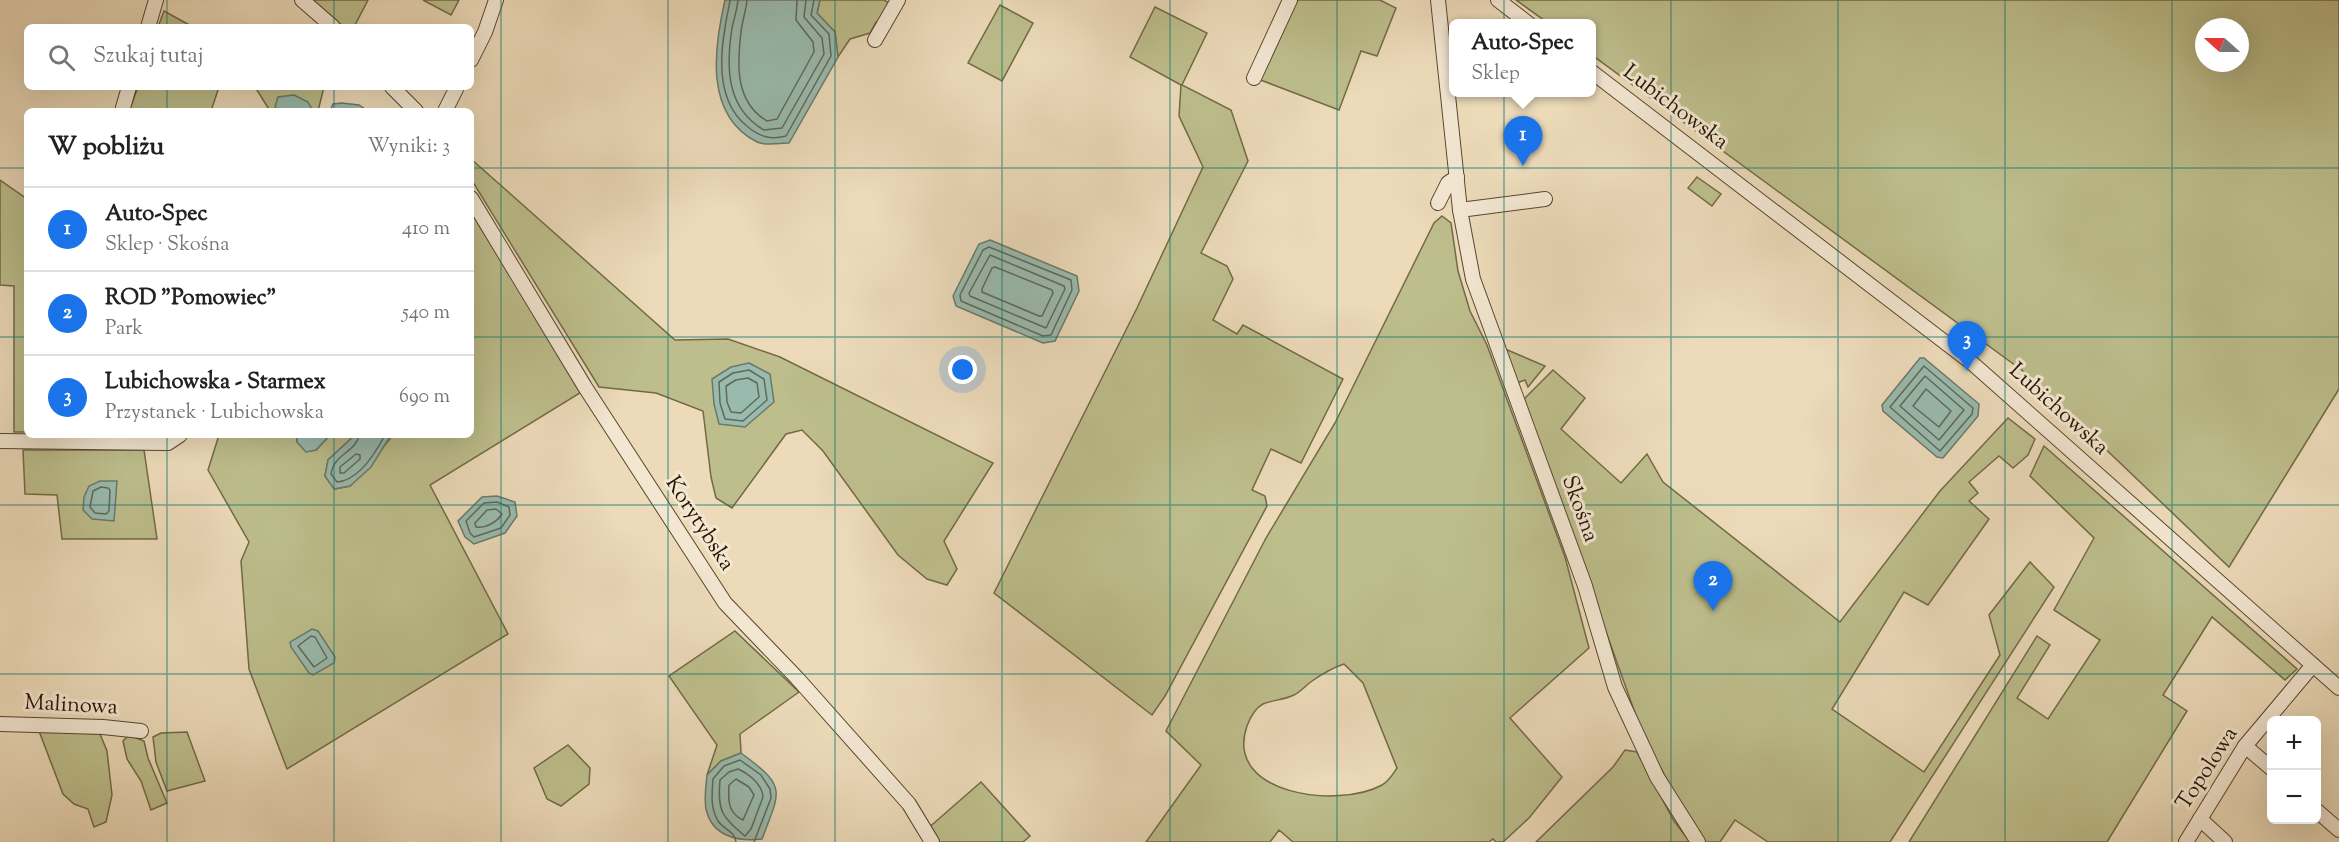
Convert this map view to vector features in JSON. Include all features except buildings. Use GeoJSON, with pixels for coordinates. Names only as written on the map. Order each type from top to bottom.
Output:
{"type":"FeatureCollection","features":[{"type":"Feature","properties":{"kind":"street"},"geometry":{"type":"LineString","coordinates":[[149,24],[156,0]]}},
{"type":"Feature","properties":{"kind":"street"},"geometry":{"type":"LineString","coordinates":[[302,0],[330,24]]}},
{"type":"Feature","properties":{"kind":"street"},"geometry":{"type":"LineString","coordinates":[[474,54],[486,32],[496,0]]}},
{"type":"Feature","properties":{"kind":"street"},"geometry":{"type":"LineString","coordinates":[[875,40],[898,0]]}},
{"type":"Feature","properties":{"kind":"street"},"geometry":{"type":"LineString","coordinates":[[1254,78],[1290,0]]}},
{"type":"Feature","properties":{"kind":"street","name":"Skośna"},"geometry":{"type":"LineString","coordinates":[[1438,0],[1460,210],[1473,279],[1585,586],[1616,688],[1657,777],[1698,842]]}},
{"type":"Feature","properties":{"kind":"street"},"geometry":{"type":"LineString","coordinates":[[1498,0],[1522,19]]}},
{"type":"Feature","properties":{"kind":"street","name":"Lubichowska"},"geometry":{"type":"LineString","coordinates":[[1596,75],[1972,363],[2339,688]]}},
{"type":"Feature","properties":{"kind":"street"},"geometry":{"type":"LineString","coordinates":[[123,108],[128,90]]}},
{"type":"Feature","properties":{"kind":"street"},"geometry":{"type":"LineString","coordinates":[[395,90],[413,108]]}},
{"type":"Feature","properties":{"kind":"street"},"geometry":{"type":"LineString","coordinates":[[446,108],[456,90]]}},
{"type":"Feature","properties":{"kind":"street"},"geometry":{"type":"LineString","coordinates":[[1438,203],[1448,183],[1457,177]]}},
{"type":"Feature","properties":{"kind":"street"},"geometry":{"type":"LineString","coordinates":[[1460,210],[1545,199]]}},
{"type":"Feature","properties":{"kind":"street","name":"Korytybska"},"geometry":{"type":"LineString","coordinates":[[474,203],[585,387],[725,603],[797,678],[909,804],[932,842]]}},
{"type":"Feature","properties":{"kind":"street"},"geometry":{"type":"LineString","coordinates":[[0,441],[168,443],[177,438]]}},
{"type":"Feature","properties":{"kind":"street","name":"Topolowa"},"geometry":{"type":"LineString","coordinates":[[2186,842],[2245,746],[2313,665]]}},
{"type":"Feature","properties":{"kind":"street","name":"Malinowa"},"geometry":{"type":"LineString","coordinates":[[0,724],[141,731]]}},
{"type":"Feature","properties":{"kind":"street"},"geometry":{"type":"LineString","coordinates":[[2245,746],[2267,766]]}},
{"type":"Feature","properties":{"kind":"street"},"geometry":{"type":"LineString","coordinates":[[2321,814],[2339,830]]}},
{"type":"Feature","properties":{"kind":"street"},"geometry":{"type":"LineString","coordinates":[[2200,819],[2225,842]]}},
{"type":"Feature","properties":{"kind":"green space"},"geometry":{"type":"Polygon","coordinates":[[[313,0],[368,0],[356,24],[341,24],[313,0]]]}},
{"type":"Feature","properties":{"kind":"green space"},"geometry":{"type":"Polygon","coordinates":[[[423,0],[459,0],[451,15],[423,0]]]}},
{"type":"Feature","properties":{"kind":"green space"},"geometry":{"type":"Polygon","coordinates":[[[820,0],[884,0],[891,4],[883,19],[876,22],[870,33],[850,39],[838,57],[835,32],[817,13],[820,0]]]}},
{"type":"Feature","properties":{"kind":"green space"},"geometry":{"type":"Polygon","coordinates":[[[1298,0],[1380,0],[1396,8],[1377,56],[1361,51],[1339,110],[1258,79],[1298,0]]]}},
{"type":"Feature","properties":{"kind":"green space"},"geometry":{"type":"Polygon","coordinates":[[[1516,0],[2339,0],[2339,389],[2229,567],[2027,374],[1596,58],[1596,19],[1542,19],[1516,0]]]}},
{"type":"Feature","properties":{"kind":"green space"},"geometry":{"type":"Polygon","coordinates":[[[1000,5],[1033,23],[1002,81],[968,63],[1000,5]]]}},
{"type":"Feature","properties":{"kind":"green space"},"geometry":{"type":"Polygon","coordinates":[[[1155,7],[1207,33],[1182,85],[1231,110],[1248,161],[1201,253],[1227,266],[1233,279],[1213,320],[1237,334],[1243,325],[1343,379],[1301,463],[1271,449],[1252,490],[1265,496],[1267,506],[1165,696],[1152,715],[994,593],[1137,308],[1203,167],[1179,116],[1181,85],[1130,57],[1155,7]]]}},
{"type":"Feature","properties":{"kind":"green space"},"geometry":{"type":"Polygon","coordinates":[[[164,11],[188,24],[159,24],[164,11]]]}},
{"type":"Feature","properties":{"kind":"green space"},"geometry":{"type":"Polygon","coordinates":[[[137,90],[218,90],[212,108],[130,108],[137,90]]]}},
{"type":"Feature","properties":{"kind":"green space"},"geometry":{"type":"Polygon","coordinates":[[[257,90],[323,90],[319,108],[268,108],[257,90]]]}},
{"type":"Feature","properties":{"kind":"green space"},"geometry":{"type":"Polygon","coordinates":[[[474,162],[675,340],[728,339],[780,357],[993,463],[944,541],[957,569],[947,585],[927,579],[898,555],[823,451],[802,430],[786,434],[732,508],[716,498],[711,477],[703,411],[656,393],[599,387],[474,184],[474,162]]]}},
{"type":"Feature","properties":{"kind":"green space"},"geometry":{"type":"Polygon","coordinates":[[[1697,177],[1721,194],[1712,206],[1688,188],[1697,177]]]}},
{"type":"Feature","properties":{"kind":"green space"},"geometry":{"type":"Polygon","coordinates":[[[0,180],[24,197],[24,432],[14,432],[14,286],[0,285],[0,180]]]}},
{"type":"Feature","properties":{"kind":"green space"},"geometry":{"type":"Polygon","coordinates":[[[474,211],[588,388],[430,485],[508,634],[287,769],[249,669],[241,561],[249,542],[208,470],[218,438],[297,438],[297,442],[316,450],[327,438],[352,438],[328,460],[325,476],[335,489],[350,486],[390,439],[474,438],[474,211]]]}},
{"type":"Feature","properties":{"kind":"green space"},"geometry":{"type":"Polygon","coordinates":[[[1442,216],[1451,223],[1458,271],[1470,311],[1487,345],[1565,557],[1589,648],[1510,718],[1562,777],[1529,818],[1503,842],[1496,842],[1493,839],[1489,842],[1293,842],[1279,830],[1270,842],[1146,842],[1201,765],[1166,731],[1266,538],[1335,423],[1434,223],[1442,216]],[[1344,664],[1331,669],[1294,695],[1260,706],[1247,726],[1244,749],[1252,768],[1268,781],[1289,790],[1314,795],[1339,796],[1363,792],[1384,784],[1397,768],[1363,683],[1344,664]]]}},
{"type":"Feature","properties":{"kind":"green space"},"geometry":{"type":"Polygon","coordinates":[[[1505,349],[1545,366],[1528,387],[1525,380],[1517,383],[1505,349]]]}},
{"type":"Feature","properties":{"kind":"green space"},"geometry":{"type":"Polygon","coordinates":[[[1553,370],[1585,398],[1561,429],[1621,483],[1647,454],[1663,482],[1840,622],[1940,491],[2008,418],[2035,439],[2028,455],[2013,468],[1999,456],[1969,482],[1978,493],[1969,501],[1989,519],[1928,605],[1904,592],[1832,709],[1924,772],[2000,655],[1989,615],[2030,562],[2054,587],[1890,842],[1768,842],[1735,820],[1720,842],[1705,842],[1644,738],[1523,400],[1553,370]]]}},
{"type":"Feature","properties":{"kind":"green space"},"geometry":{"type":"Polygon","coordinates":[[[2044,446],[2297,669],[2285,680],[2212,617],[2163,695],[2187,711],[2107,842],[1909,842],[2037,636],[2050,645],[2017,698],[2048,719],[2100,640],[2054,610],[2094,538],[2030,476],[2044,446]]]}},
{"type":"Feature","properties":{"kind":"green space"},"geometry":{"type":"Polygon","coordinates":[[[23,450],[144,450],[157,539],[62,539],[57,495],[25,494],[23,450]]]}},
{"type":"Feature","properties":{"kind":"green space"},"geometry":{"type":"Polygon","coordinates":[[[735,631],[799,692],[740,734],[741,753],[721,761],[707,775],[717,745],[669,676],[735,631]]]}},
{"type":"Feature","properties":{"kind":"green space"},"geometry":{"type":"Polygon","coordinates":[[[39,731],[100,734],[107,751],[112,795],[106,822],[94,827],[88,809],[74,804],[63,794],[39,731]]]}},
{"type":"Feature","properties":{"kind":"green space"},"geometry":{"type":"Polygon","coordinates":[[[187,732],[205,781],[167,791],[156,762],[153,737],[161,733],[187,732]]]}},
{"type":"Feature","properties":{"kind":"green space"},"geometry":{"type":"Polygon","coordinates":[[[129,735],[144,741],[148,758],[167,803],[151,810],[141,781],[127,759],[123,741],[129,735]]]}},
{"type":"Feature","properties":{"kind":"green space"},"geometry":{"type":"Polygon","coordinates":[[[568,745],[590,768],[589,784],[561,806],[547,799],[534,768],[568,745]]]}},
{"type":"Feature","properties":{"kind":"green space"},"geometry":{"type":"Polygon","coordinates":[[[1625,750],[1637,752],[1674,821],[1690,842],[1536,842],[1613,767],[1625,750]]]}},
{"type":"Feature","properties":{"kind":"green space"},"geometry":{"type":"Polygon","coordinates":[[[981,782],[1030,836],[1023,842],[936,842],[926,830],[981,782]]]}},
{"type":"Feature","properties":{"kind":"water"},"geometry":{"type":"Polygon","coordinates":[[[725,0],[820,0],[817,13],[835,32],[838,57],[789,143],[757,142],[740,130],[728,115],[721,98],[716,59],[725,0]]]}},
{"type":"Feature","properties":{"kind":"water"},"geometry":{"type":"Polygon","coordinates":[[[294,95],[308,102],[311,108],[276,108],[278,97],[294,95]]]}},
{"type":"Feature","properties":{"kind":"water"},"geometry":{"type":"Polygon","coordinates":[[[333,104],[359,105],[364,108],[331,108],[333,104]]]}},
{"type":"Feature","properties":{"kind":"water"},"geometry":{"type":"Polygon","coordinates":[[[990,240],[1077,276],[1079,291],[1055,341],[1043,343],[956,306],[953,296],[979,244],[990,240]]]}},
{"type":"Feature","properties":{"kind":"water"},"geometry":{"type":"Polygon","coordinates":[[[1920,358],[1924,358],[1979,404],[1978,416],[1943,458],[1937,457],[1883,411],[1882,405],[1920,358]]]}},
{"type":"Feature","properties":{"kind":"water"},"geometry":{"type":"Polygon","coordinates":[[[749,363],[770,374],[774,402],[745,427],[719,424],[714,404],[712,379],[731,367],[749,363]]]}},
{"type":"Feature","properties":{"kind":"water"},"geometry":{"type":"Polygon","coordinates":[[[297,438],[327,438],[316,450],[306,452],[297,442],[297,438]]]}},
{"type":"Feature","properties":{"kind":"water"},"geometry":{"type":"Polygon","coordinates":[[[352,438],[389,438],[371,467],[350,486],[334,489],[325,476],[328,460],[352,438]]]}},
{"type":"Feature","properties":{"kind":"water"},"geometry":{"type":"Polygon","coordinates":[[[100,481],[117,481],[114,521],[92,519],[83,510],[84,497],[89,486],[100,481]]]}},
{"type":"Feature","properties":{"kind":"water"},"geometry":{"type":"Polygon","coordinates":[[[497,496],[515,502],[517,516],[505,533],[474,544],[465,537],[458,521],[482,497],[497,496]]]}},
{"type":"Feature","properties":{"kind":"water"},"geometry":{"type":"Polygon","coordinates":[[[312,629],[318,631],[335,657],[334,663],[313,675],[309,673],[290,642],[312,629]]]}},
{"type":"Feature","properties":{"kind":"water"},"geometry":{"type":"Polygon","coordinates":[[[741,753],[766,774],[776,790],[776,799],[762,839],[735,838],[727,835],[714,826],[706,809],[707,775],[721,761],[741,753]]]}},
{"type":"Feature","properties":{"kind":"place","name":"Auto-Spec"},"geometry":{"type":"Point","coordinates":[1523,166]}},
{"type":"Feature","properties":{"kind":"place","name":"Lubichowska - Starmex"},"geometry":{"type":"Point","coordinates":[1967,371]}},
{"type":"Feature","properties":{"kind":"place","name":"ROD \"Pomowiec\""},"geometry":{"type":"Point","coordinates":[1713,611]}}]}
